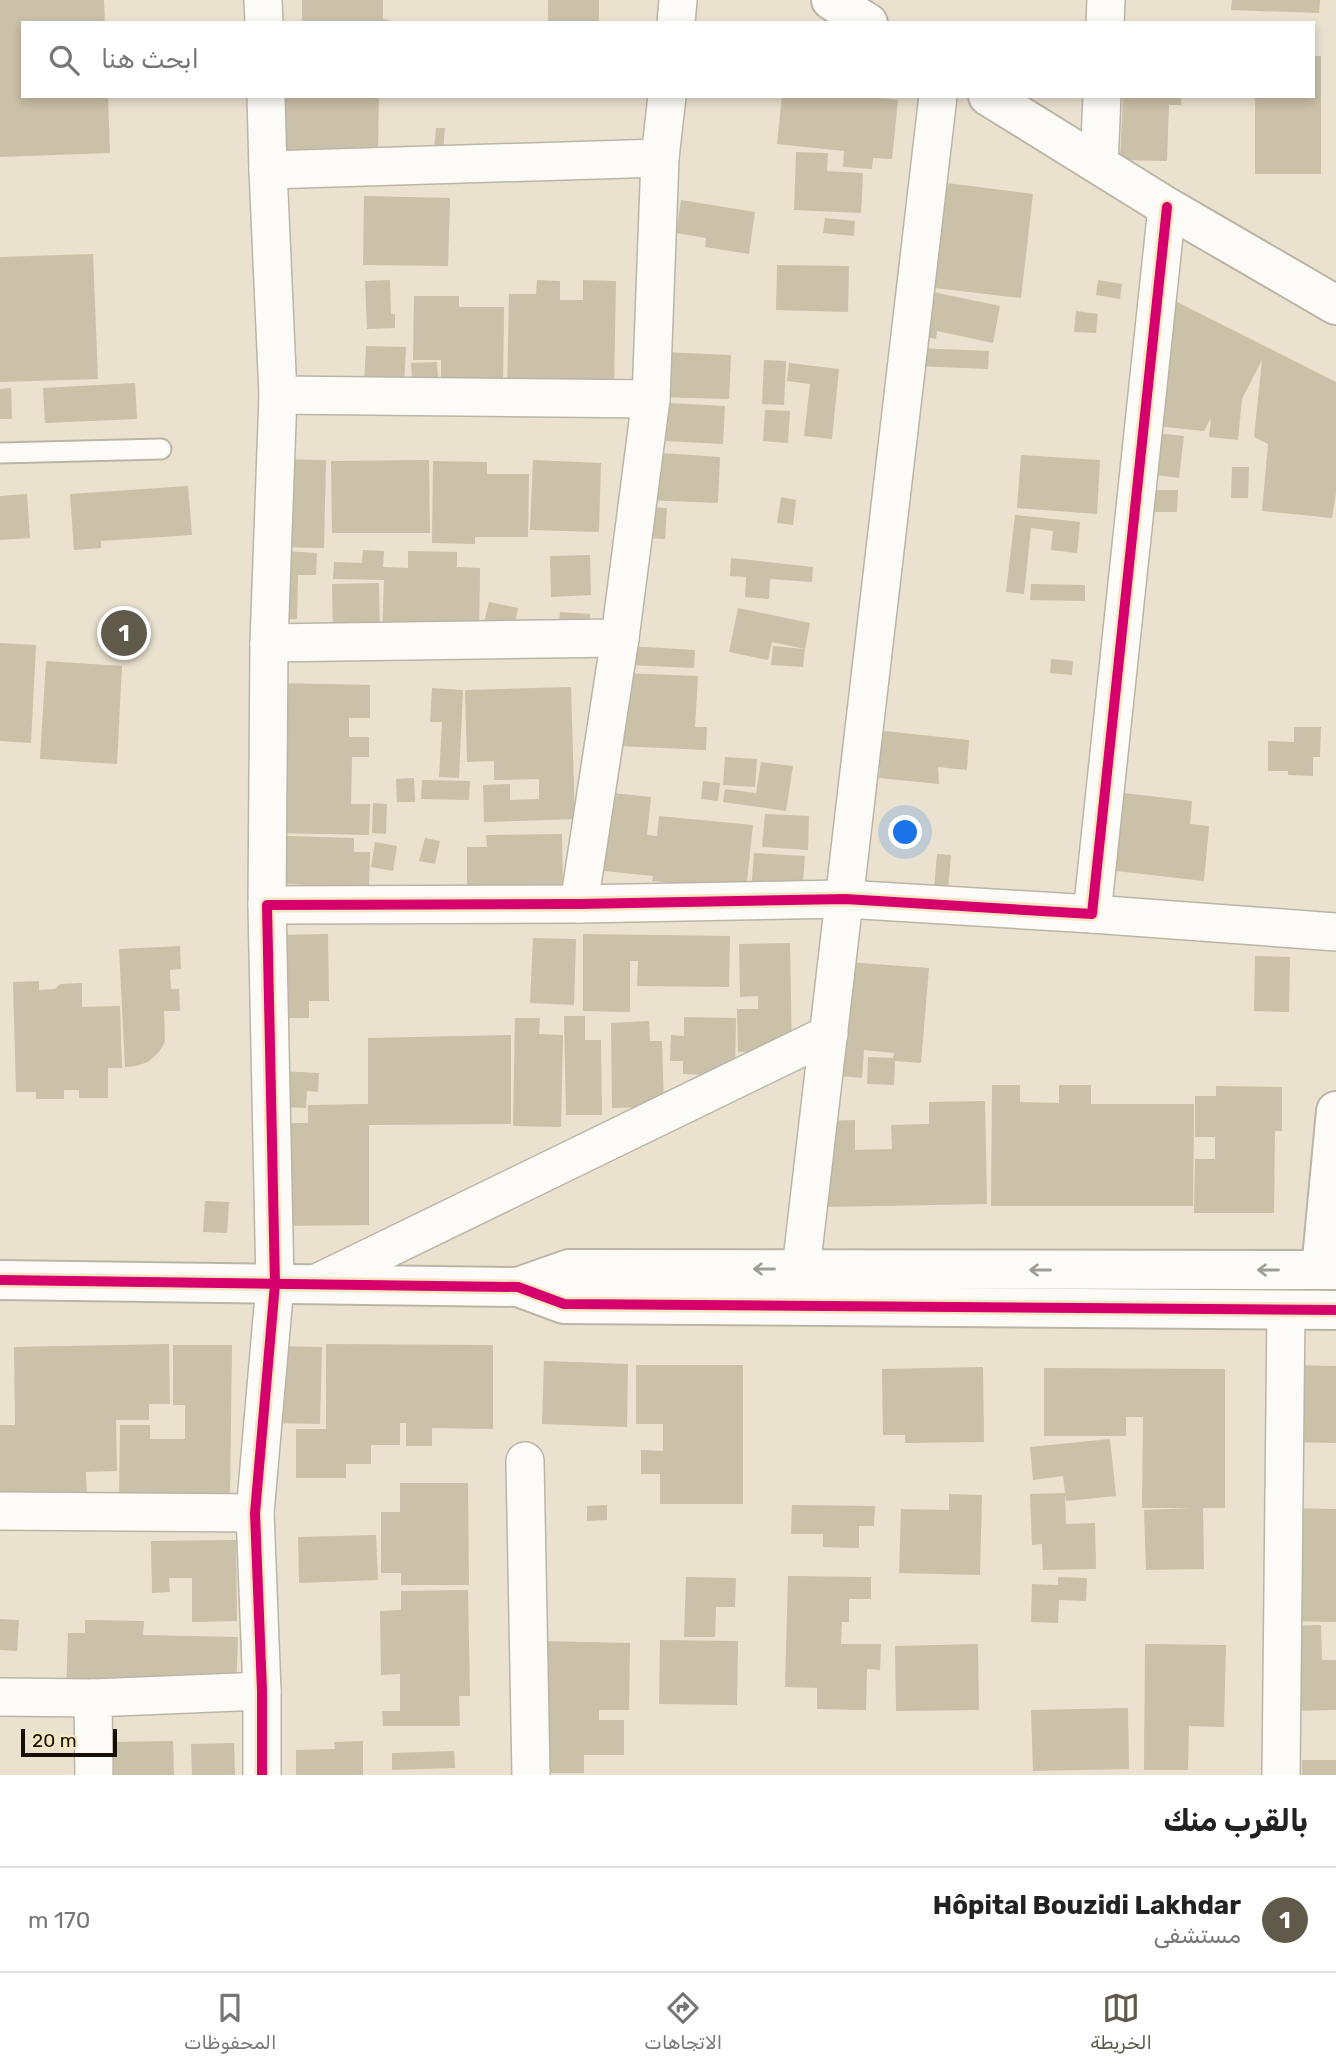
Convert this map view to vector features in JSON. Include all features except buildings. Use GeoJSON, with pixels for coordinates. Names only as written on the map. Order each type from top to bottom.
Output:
{"type":"FeatureCollection","features":[{"type":"Feature","properties":{"kind":"street"},"geometry":{"type":"LineString","coordinates":[[263,0],[264,21]]}},
{"type":"Feature","properties":{"kind":"street"},"geometry":{"type":"LineString","coordinates":[[676,21],[678,0]]}},
{"type":"Feature","properties":{"kind":"street"},"geometry":{"type":"LineString","coordinates":[[831,0],[865,21]]}},
{"type":"Feature","properties":{"kind":"street"},"geometry":{"type":"LineString","coordinates":[[1105,21],[1106,0]]}},
{"type":"Feature","properties":{"kind":"street"},"geometry":{"type":"LineString","coordinates":[[262,1775],[262,1691],[255,1513],[275,1283],[267,905],[270,643],[278,394],[266,98]]}},
{"type":"Feature","properties":{"kind":"street"},"geometry":{"type":"LineString","coordinates":[[579,904],[620,638],[651,399],[660,158],[667,98]]}},
{"type":"Feature","properties":{"kind":"street"},"geometry":{"type":"LineString","coordinates":[[801,1269],[938,98]]}},
{"type":"Feature","properties":{"kind":"street"},"geometry":{"type":"LineString","coordinates":[[991,98],[1167,207],[1336,304]]}},
{"type":"Feature","properties":{"kind":"street"},"geometry":{"type":"LineString","coordinates":[[1099,165],[1102,98]]}},
{"type":"Feature","properties":{"kind":"street"},"geometry":{"type":"LineString","coordinates":[[268,170],[660,158]]}},
{"type":"Feature","properties":{"kind":"street"},"geometry":{"type":"LineString","coordinates":[[1092,914],[1167,207]]}},
{"type":"Feature","properties":{"kind":"street"},"geometry":{"type":"LineString","coordinates":[[278,394],[651,399]]}},
{"type":"Feature","properties":{"kind":"street"},"geometry":{"type":"LineString","coordinates":[[270,643],[620,638]]}},
{"type":"Feature","properties":{"kind":"street"},"geometry":{"type":"LineString","coordinates":[[267,905],[579,904],[845,899],[1336,932]]}},
{"type":"Feature","properties":{"kind":"street"},"geometry":{"type":"LineString","coordinates":[[315,1284],[828,1034]]}},
{"type":"Feature","properties":{"kind":"street"},"geometry":{"type":"LineString","coordinates":[[518,1287],[569,1269],[1329,1270],[1336,1111]]}},
{"type":"Feature","properties":{"kind":"street"},"geometry":{"type":"LineString","coordinates":[[0,1280],[518,1287],[564,1304],[1336,1310]]}},
{"type":"Feature","properties":{"kind":"street"},"geometry":{"type":"LineString","coordinates":[[1281,1775],[1286,1310]]}},
{"type":"Feature","properties":{"kind":"street"},"geometry":{"type":"LineString","coordinates":[[525,1461],[531,1775]]}},
{"type":"Feature","properties":{"kind":"street"},"geometry":{"type":"LineString","coordinates":[[0,1511],[255,1513]]}},
{"type":"Feature","properties":{"kind":"street"},"geometry":{"type":"LineString","coordinates":[[0,1697],[93,1698],[262,1691]]}},
{"type":"Feature","properties":{"kind":"street"},"geometry":{"type":"LineString","coordinates":[[93,1698],[94,1775]]}},
{"type":"Feature","properties":{"kind":"lane"},"geometry":{"type":"LineString","coordinates":[[0,453],[161,449]]}},
{"type":"Feature","properties":{"kind":"cycle path"},"geometry":{"type":"LineString","coordinates":[[262,1775],[262,1691],[255,1513],[275,1284],[267,905],[579,904],[845,899],[1092,914],[1167,207]]}},
{"type":"Feature","properties":{"kind":"cycle path"},"geometry":{"type":"LineString","coordinates":[[0,1280],[518,1287],[564,1304],[1336,1310]]}},
{"type":"Feature","properties":{"kind":"place","name":"Hôpital Bouzidi Lakhdar"},"geometry":{"type":"Point","coordinates":[124,633]}}]}
